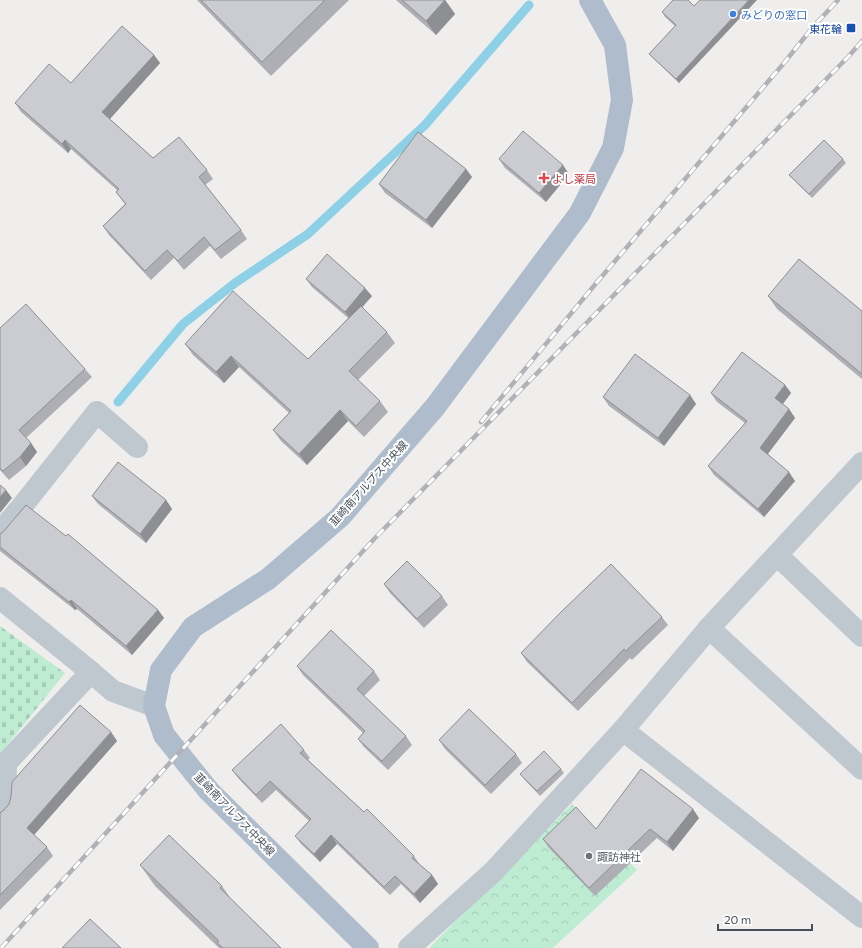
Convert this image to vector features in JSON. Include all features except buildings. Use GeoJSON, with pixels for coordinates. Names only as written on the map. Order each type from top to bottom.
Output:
{"type":"FeatureCollection","features":[{"type":"Feature","properties":{"kind":"main road","name":"韮崎南アルプス中央線"},"geometry":{"type":"LineString","coordinates":[[368,948],[209,790],[164,736],[154,706],[161,670],[193,627],[268,579],[340,517],[435,407],[580,213],[613,148],[622,100],[615,45],[590,0]]}},
{"type":"Feature","properties":{"kind":"street"},"geometry":{"type":"LineString","coordinates":[[0,532],[97,412],[137,447]]}},
{"type":"Feature","properties":{"kind":"street"},"geometry":{"type":"LineString","coordinates":[[409,948],[494,871],[623,730],[709,628],[862,463]]}},
{"type":"Feature","properties":{"kind":"street"},"geometry":{"type":"LineString","coordinates":[[777,555],[862,636]]}},
{"type":"Feature","properties":{"kind":"street"},"geometry":{"type":"LineString","coordinates":[[0,598],[113,691],[154,706]]}},
{"type":"Feature","properties":{"kind":"street"},"geometry":{"type":"LineString","coordinates":[[709,628],[862,769]]}},
{"type":"Feature","properties":{"kind":"street"},"geometry":{"type":"LineString","coordinates":[[0,811],[5,805],[6,763],[91,672]]}},
{"type":"Feature","properties":{"kind":"street"},"geometry":{"type":"LineString","coordinates":[[623,730],[862,917]]}},
{"type":"Feature","properties":{"kind":"green space"},"geometry":{"type":"Polygon","coordinates":[[[0,626],[65,673],[0,754],[0,626]]]}},
{"type":"Feature","properties":{"kind":"green space"},"geometry":{"type":"Polygon","coordinates":[[[572,804],[637,870],[553,948],[429,948],[572,804]]]}},
{"type":"Feature","properties":{"kind":"waterway"},"geometry":{"type":"LineString","coordinates":[[118,402],[183,324],[235,283],[308,234],[425,125],[529,5]]}},
{"type":"Feature","properties":{"kind":"railway"},"geometry":{"type":"LineString","coordinates":[[481,422],[812,28],[838,0]]}},
{"type":"Feature","properties":{"kind":"railway"},"geometry":{"type":"LineString","coordinates":[[1,948],[375,538],[862,41]]}},
{"type":"Feature","properties":{"kind":"place","name":"みどりの窓口"},"geometry":{"type":"Point","coordinates":[733,14]}},
{"type":"Feature","properties":{"kind":"place","name":"東花輪"},"geometry":{"type":"Point","coordinates":[851,28]}},
{"type":"Feature","properties":{"kind":"place","name":"よし薬局"},"geometry":{"type":"Point","coordinates":[544,178]}},
{"type":"Feature","properties":{"kind":"place","name":"諏訪神社"},"geometry":{"type":"Point","coordinates":[589,856]}}]}
